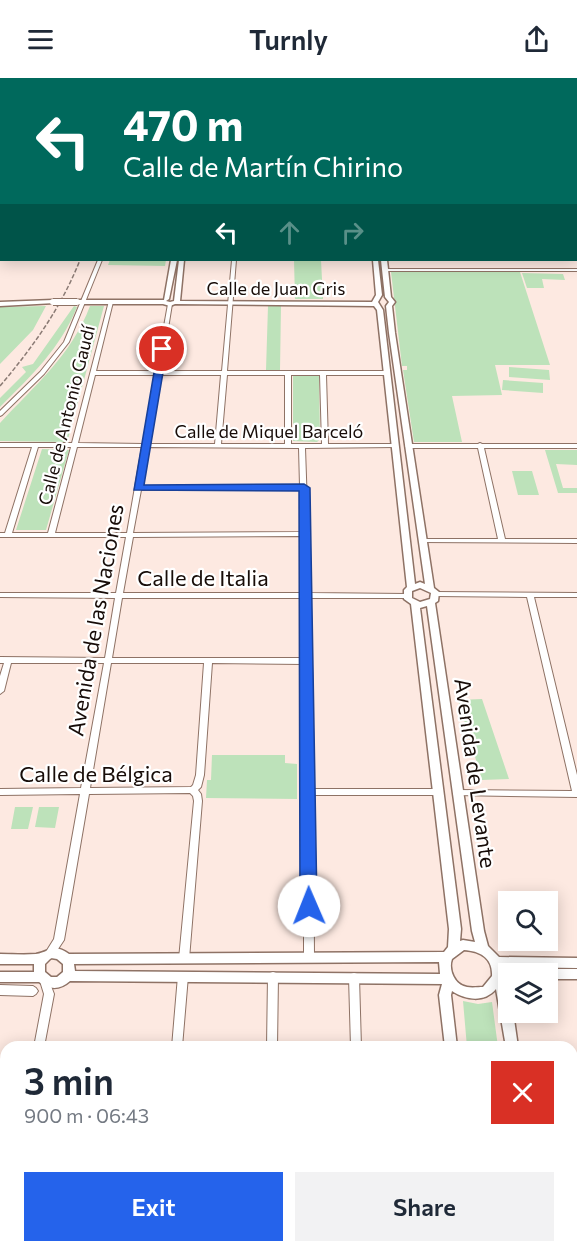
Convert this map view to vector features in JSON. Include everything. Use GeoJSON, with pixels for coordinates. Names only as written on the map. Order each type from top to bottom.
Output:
{"type":"FeatureCollection","features":[{"type":"Feature","properties":{"kind":"street"},"geometry":{"type":"LineString","coordinates":[[0,414],[52,361],[74,328],[80,302],[100,261]]}},
{"type":"Feature","properties":{"kind":"street"},"geometry":{"type":"LineString","coordinates":[[172,301],[174,261]]}},
{"type":"Feature","properties":{"kind":"street"},"geometry":{"type":"LineString","coordinates":[[172,301],[182,261]]}},
{"type":"Feature","properties":{"kind":"street"},"geometry":{"type":"LineString","coordinates":[[218,446],[234,261]]}},
{"type":"Feature","properties":{"kind":"street"},"geometry":{"type":"LineString","coordinates":[[376,261],[377,302],[408,540],[409,591],[415,604],[432,595]]}},
{"type":"Feature","properties":{"kind":"street","name":"Avenida de Levante"},"geometry":{"type":"LineString","coordinates":[[384,261],[408,446],[432,595],[457,793],[478,931],[483,948]]}},
{"type":"Feature","properties":{"kind":"street"},"geometry":{"type":"LineString","coordinates":[[385,270],[577,270]]}},
{"type":"Feature","properties":{"kind":"street","name":"Avenida de las Naciones"},"geometry":{"type":"LineString","coordinates":[[63,952],[86,791],[172,301]]}},
{"type":"Feature","properties":{"kind":"street","name":"Calle de Juan Gris"},"geometry":{"type":"LineString","coordinates":[[0,302],[389,302]]}},
{"type":"Feature","properties":{"kind":"street","name":"Calle de Antonio Gaudí"},"geometry":{"type":"LineString","coordinates":[[51,535],[111,302]]}},
{"type":"Feature","properties":{"kind":"street"},"geometry":{"type":"LineString","coordinates":[[92,373],[386,373]]}},
{"type":"Feature","properties":{"kind":"street"},"geometry":{"type":"LineString","coordinates":[[288,373],[288,446]]}},
{"type":"Feature","properties":{"kind":"street"},"geometry":{"type":"LineString","coordinates":[[323,373],[325,446]]}},
{"type":"Feature","properties":{"kind":"street","name":"Calle de Miquel Barceló"},"geometry":{"type":"LineString","coordinates":[[0,445],[394,446]]}},
{"type":"Feature","properties":{"kind":"street"},"geometry":{"type":"LineString","coordinates":[[36,445],[4,535],[304,534]]}},
{"type":"Feature","properties":{"kind":"street"},"geometry":{"type":"LineString","coordinates":[[480,445],[502,541]]}},
{"type":"Feature","properties":{"kind":"street"},"geometry":{"type":"LineString","coordinates":[[302,446],[304,594],[308,661],[309,958]]}},
{"type":"Feature","properties":{"kind":"street"},"geometry":{"type":"LineString","coordinates":[[408,446],[577,446]]}},
{"type":"Feature","properties":{"kind":"street"},"geometry":{"type":"LineString","coordinates":[[138,488],[304,488]]}},
{"type":"Feature","properties":{"kind":"street"},"geometry":{"type":"LineString","coordinates":[[422,541],[577,541]]}},
{"type":"Feature","properties":{"kind":"street"},"geometry":{"type":"LineString","coordinates":[[409,591],[432,595],[577,595]]}},
{"type":"Feature","properties":{"kind":"street","name":"Calle de Italia"},"geometry":{"type":"LineString","coordinates":[[0,594],[304,594],[409,591]]}},
{"type":"Feature","properties":{"kind":"street"},"geometry":{"type":"LineString","coordinates":[[457,793],[577,793],[530,594]]}},
{"type":"Feature","properties":{"kind":"street","name":"Avenida de Levante"},"geometry":{"type":"LineString","coordinates":[[415,604],[455,929],[450,953]]}},
{"type":"Feature","properties":{"kind":"street"},"geometry":{"type":"LineString","coordinates":[[0,691],[4,660],[308,661]]}},
{"type":"Feature","properties":{"kind":"street"},"geometry":{"type":"LineString","coordinates":[[184,959],[198,801],[197,794],[192,790],[197,787],[200,775],[208,660]]}},
{"type":"Feature","properties":{"kind":"street","name":"Calle de Bélgica"},"geometry":{"type":"LineString","coordinates":[[0,792],[192,790]]}},
{"type":"Feature","properties":{"kind":"street"},"geometry":{"type":"LineString","coordinates":[[307,792],[439,792]]}},
{"type":"Feature","properties":{"kind":"street"},"geometry":{"type":"LineString","coordinates":[[0,959],[46,957],[63,952],[184,959],[309,958],[450,953],[463,945],[483,948],[497,962],[577,963]]}},
{"type":"Feature","properties":{"kind":"street"},"geometry":{"type":"LineString","coordinates":[[52,979],[69,970],[63,952]]}},
{"type":"Feature","properties":{"kind":"street"},"geometry":{"type":"LineString","coordinates":[[450,953],[444,968],[448,980],[459,990],[480,993],[491,988],[498,980]]}},
{"type":"Feature","properties":{"kind":"street"},"geometry":{"type":"LineString","coordinates":[[46,957],[39,965],[52,979]]}},
{"type":"Feature","properties":{"kind":"street"},"geometry":{"type":"LineString","coordinates":[[558,974],[577,974]]}},
{"type":"Feature","properties":{"kind":"street"},"geometry":{"type":"LineString","coordinates":[[178,1041],[183,976]]}},
{"type":"Feature","properties":{"kind":"street"},"geometry":{"type":"LineString","coordinates":[[0,977],[52,979],[273,976],[448,980]]}},
{"type":"Feature","properties":{"kind":"street"},"geometry":{"type":"LineString","coordinates":[[272,1041],[273,976]]}},
{"type":"Feature","properties":{"kind":"street"},"geometry":{"type":"LineString","coordinates":[[354,977],[356,1041]]}},
{"type":"Feature","properties":{"kind":"street"},"geometry":{"type":"LineString","coordinates":[[40,1041],[52,979]]}},
{"type":"Feature","properties":{"kind":"street"},"geometry":{"type":"LineString","coordinates":[[448,980],[445,995],[450,1041]]}},
{"type":"Feature","properties":{"kind":"street"},"geometry":{"type":"LineString","coordinates":[[0,990],[33,991]]}},
{"type":"Feature","properties":{"kind":"street"},"geometry":{"type":"LineString","coordinates":[[508,1023],[511,1041]]}},
{"type":"Feature","properties":{"kind":"green space"},"geometry":{"type":"Polygon","coordinates":[[[110,261],[166,261],[165,266],[108,265],[110,261]]]}},
{"type":"Feature","properties":{"kind":"green space"},"geometry":{"type":"Polygon","coordinates":[[[294,261],[321,261],[323,299],[295,299],[294,261]]]}},
{"type":"Feature","properties":{"kind":"green space"},"geometry":{"type":"Polygon","coordinates":[[[391,272],[520,272],[550,365],[495,365],[502,395],[452,396],[462,442],[414,442],[403,370],[407,370],[407,366],[402,366],[391,272]]]}},
{"type":"Feature","properties":{"kind":"green space"},"geometry":{"type":"Polygon","coordinates":[[[522,273],[563,274],[565,280],[542,279],[544,288],[527,288],[522,273]]]}},
{"type":"Feature","properties":{"kind":"green space"},"geometry":{"type":"Polygon","coordinates":[[[46,306],[33,330],[0,364],[0,307],[46,306]]]}},
{"type":"Feature","properties":{"kind":"green space"},"geometry":{"type":"Polygon","coordinates":[[[74,306],[77,307],[70,322],[53,349],[34,373],[0,407],[0,398],[26,372],[22,367],[33,364],[74,306]]]}},
{"type":"Feature","properties":{"kind":"green space"},"geometry":{"type":"Polygon","coordinates":[[[90,306],[104,306],[71,428],[67,431],[70,432],[67,442],[0,441],[0,423],[62,355],[73,340],[90,306]]]}},
{"type":"Feature","properties":{"kind":"green space"},"geometry":{"type":"Polygon","coordinates":[[[268,306],[281,306],[280,370],[266,370],[268,306]]]}},
{"type":"Feature","properties":{"kind":"green space"},"geometry":{"type":"Polygon","coordinates":[[[509,367],[549,370],[550,380],[509,377],[509,367]]]}},
{"type":"Feature","properties":{"kind":"green space"},"geometry":{"type":"Polygon","coordinates":[[[293,376],[319,376],[320,439],[317,442],[293,441],[293,376]]]}},
{"type":"Feature","properties":{"kind":"green space"},"geometry":{"type":"Polygon","coordinates":[[[503,380],[543,383],[543,393],[502,390],[503,380]]]}},
{"type":"Feature","properties":{"kind":"green space"},"geometry":{"type":"Polygon","coordinates":[[[42,449],[69,450],[46,530],[16,530],[42,449]]]}},
{"type":"Feature","properties":{"kind":"green space"},"geometry":{"type":"Polygon","coordinates":[[[545,450],[577,450],[577,465],[556,464],[563,488],[577,488],[577,493],[558,493],[545,450]]]}},
{"type":"Feature","properties":{"kind":"green space"},"geometry":{"type":"Polygon","coordinates":[[[512,471],[532,471],[539,495],[518,495],[512,471]]]}},
{"type":"Feature","properties":{"kind":"green space"},"geometry":{"type":"Polygon","coordinates":[[[482,699],[509,779],[482,780],[458,700],[482,699]]]}},
{"type":"Feature","properties":{"kind":"green space"},"geometry":{"type":"Polygon","coordinates":[[[212,755],[285,755],[285,763],[297,764],[297,799],[206,798],[207,780],[211,780],[212,755]]]}},
{"type":"Feature","properties":{"kind":"green space"},"geometry":{"type":"Polygon","coordinates":[[[15,807],[33,807],[28,829],[11,829],[15,807]]]}},
{"type":"Feature","properties":{"kind":"green space"},"geometry":{"type":"Polygon","coordinates":[[[39,807],[59,807],[55,828],[35,827],[39,807]]]}},
{"type":"Feature","properties":{"kind":"green space"},"geometry":{"type":"Polygon","coordinates":[[[463,1001],[478,1004],[492,1002],[497,1041],[466,1041],[463,1001]]]}},
{"type":"Feature","properties":{"kind":"railway"},"geometry":{"type":"LineString","coordinates":[[0,386],[24,357],[45,326],[80,261]]}},
{"type":"Feature","properties":{"kind":"route"},"geometry":{"type":"LineString","coordinates":[[162,349],[138,488],[304,488],[304,594],[308,661],[309,906]]}}]}
